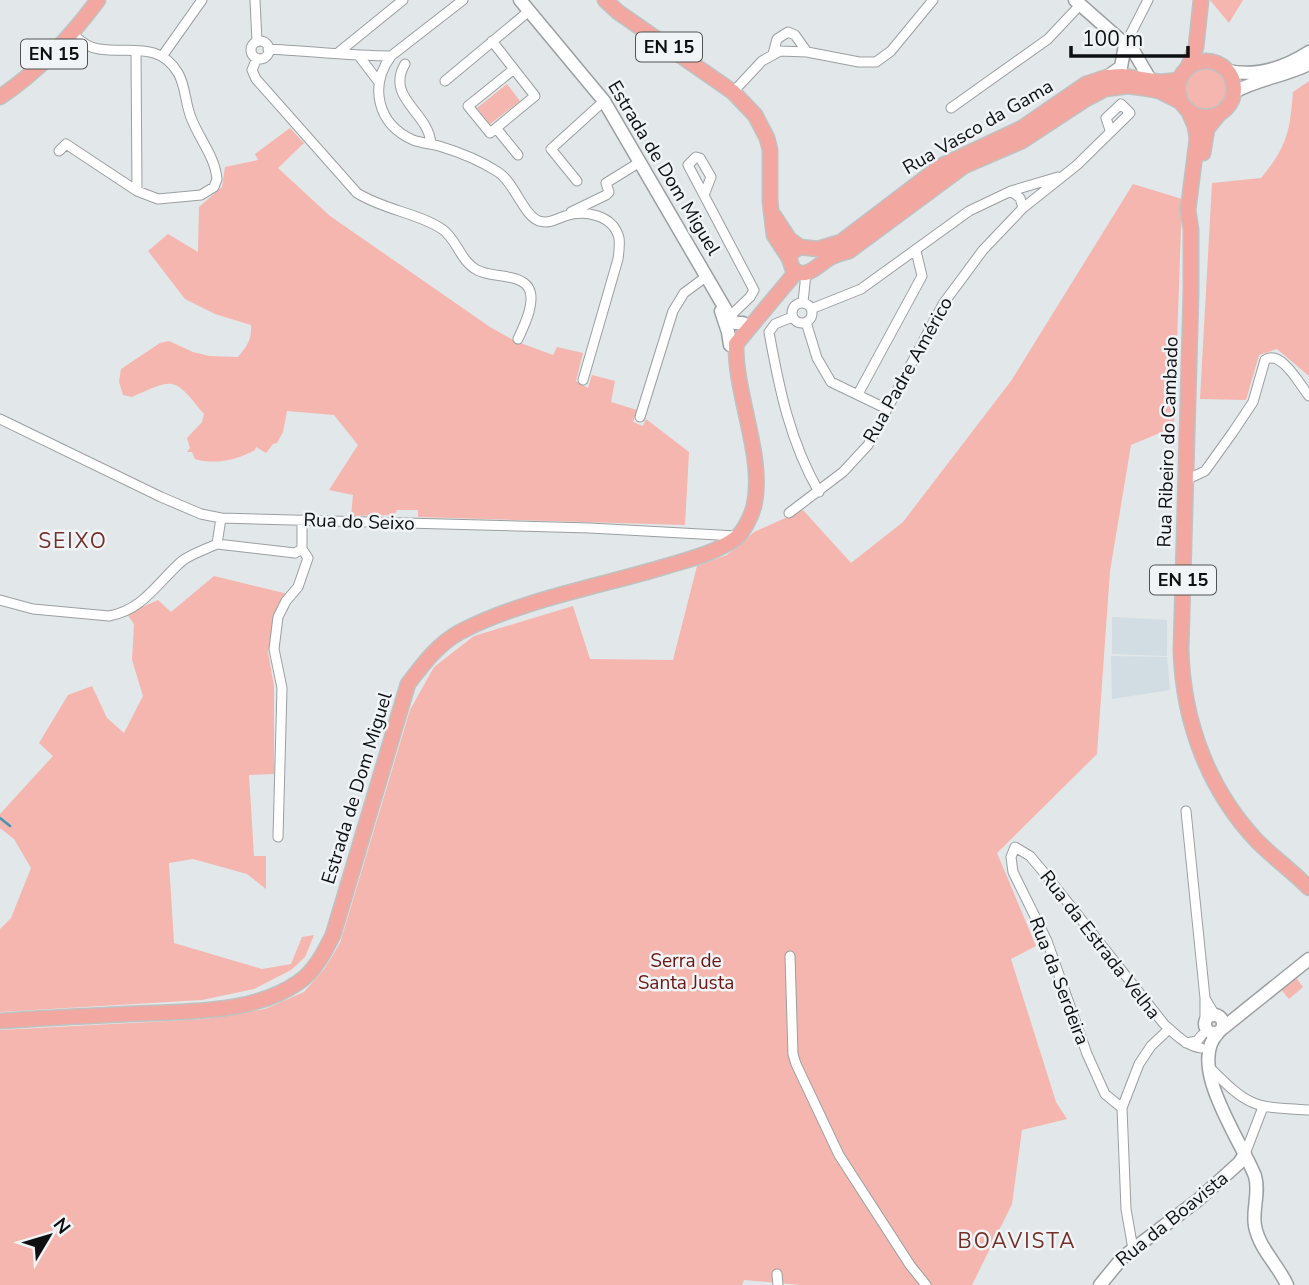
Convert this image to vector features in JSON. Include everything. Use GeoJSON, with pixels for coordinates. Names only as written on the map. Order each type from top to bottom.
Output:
{"type":"FeatureCollection","features":[{"type":"Feature","properties":{"kind":"main road","name":"EN 15"},"geometry":{"type":"LineString","coordinates":[[0,97],[38,70],[98,0]]}},
{"type":"Feature","properties":{"kind":"main road","name":"EN 15"},"geometry":{"type":"LineString","coordinates":[[605,0],[618,12],[733,92],[755,115],[767,138],[772,161],[771,212],[774,235],[801,262]]}},
{"type":"Feature","properties":{"kind":"main road"},"geometry":{"type":"LineString","coordinates":[[1201,2],[1207,47],[1233,81],[1234,92],[1231,102],[1219,114],[1203,117],[1184,106],[1178,91],[1179,80],[1196,47],[1201,2]]}},
{"type":"Feature","properties":{"kind":"main road"},"geometry":{"type":"LineString","coordinates":[[1188,67],[1203,61],[1223,68]]}},
{"type":"Feature","properties":{"kind":"main road","name":"Rua Vasco da Gama"},"geometry":{"type":"LineString","coordinates":[[801,262],[841,242],[941,166],[1000,140],[1086,84],[1107,76],[1179,80]]}},
{"type":"Feature","properties":{"kind":"main road","name":"Rua Vasco da Gama"},"geometry":{"type":"LineString","coordinates":[[801,262],[849,251],[964,166],[1022,141],[1095,94],[1143,79]]}},
{"type":"Feature","properties":{"kind":"main road","name":"Rua Vasco da Gama"},"geometry":{"type":"LineString","coordinates":[[1143,79],[1184,106]]}},
{"type":"Feature","properties":{"kind":"main road","name":"Rua Ribeiro do Cambado"},"geometry":{"type":"LineString","coordinates":[[1184,106],[1195,126],[1197,139],[1188,210],[1191,230],[1181,659],[1184,690],[1193,730],[1205,763],[1229,806],[1260,844],[1292,871]]}},
{"type":"Feature","properties":{"kind":"main road","name":"Rua Ribeiro do Cambado"},"geometry":{"type":"LineString","coordinates":[[1191,230],[1207,130],[1219,114]]}},
{"type":"Feature","properties":{"kind":"main road"},"geometry":{"type":"LineString","coordinates":[[740,388],[731,361],[733,320],[801,262]]}},
{"type":"Feature","properties":{"kind":"main road"},"geometry":{"type":"LineString","coordinates":[[739,536],[752,515],[758,480],[740,388],[736,344],[801,262]]}},
{"type":"Feature","properties":{"kind":"main road","name":"Estrada de Dom Miguel"},"geometry":{"type":"LineString","coordinates":[[0,1021],[206,1010],[261,1000],[288,990],[303,980],[322,956],[333,935],[408,684],[424,662],[440,646],[482,621],[695,557],[722,547],[739,536]]}},
{"type":"Feature","properties":{"kind":"main road","name":"EN 15"},"geometry":{"type":"LineString","coordinates":[[1292,871],[1309,878]]}},
{"type":"Feature","properties":{"kind":"main road","name":"EN 15"},"geometry":{"type":"LineString","coordinates":[[1292,871],[1309,887]]}},
{"type":"Feature","properties":{"kind":"street"},"geometry":{"type":"LineString","coordinates":[[163,55],[202,0]]}},
{"type":"Feature","properties":{"kind":"street"},"geometry":{"type":"LineString","coordinates":[[255,0],[257,42],[251,50],[257,58]]}},
{"type":"Feature","properties":{"kind":"street"},"geometry":{"type":"LineString","coordinates":[[339,52],[403,0]]}},
{"type":"Feature","properties":{"kind":"street"},"geometry":{"type":"LineString","coordinates":[[463,0],[391,56],[384,66],[378,81],[378,97],[384,115],[397,131],[414,141],[468,157],[500,173],[516,189],[532,216],[550,222],[606,195],[609,192],[606,183],[640,162]]}},
{"type":"Feature","properties":{"kind":"street","name":"Estrada de Dom Miguel"},"geometry":{"type":"LineString","coordinates":[[520,0],[604,101],[733,320]]}},
{"type":"Feature","properties":{"kind":"street"},"geometry":{"type":"LineString","coordinates":[[733,92],[762,61],[780,51],[876,62],[891,51],[933,0]]}},
{"type":"Feature","properties":{"kind":"street"},"geometry":{"type":"LineString","coordinates":[[1107,76],[1121,67],[1125,45],[1148,0]]}},
{"type":"Feature","properties":{"kind":"street"},"geometry":{"type":"LineString","coordinates":[[951,108],[1048,39],[1077,3],[1125,45],[1143,79]]}},
{"type":"Feature","properties":{"kind":"street"},"geometry":{"type":"LineString","coordinates":[[445,81],[529,10]]}},
{"type":"Feature","properties":{"kind":"street"},"geometry":{"type":"LineString","coordinates":[[773,54],[777,39],[788,32],[795,35],[807,52]]}},
{"type":"Feature","properties":{"kind":"street"},"geometry":{"type":"LineString","coordinates":[[59,151],[66,144],[137,191],[158,199],[201,195],[214,187],[217,179],[208,151],[191,119],[181,79],[163,55],[149,51],[99,49],[87,46],[71,33]]}},
{"type":"Feature","properties":{"kind":"street"},"geometry":{"type":"LineString","coordinates":[[492,41],[514,69],[535,96],[490,133],[468,106],[514,69]]}},
{"type":"Feature","properties":{"kind":"street"},"geometry":{"type":"LineString","coordinates":[[257,42],[265,44],[268,49]]}},
{"type":"Feature","properties":{"kind":"street"},"geometry":{"type":"LineString","coordinates":[[268,49],[391,56]]}},
{"type":"Feature","properties":{"kind":"street"},"geometry":{"type":"LineString","coordinates":[[257,58],[265,57],[268,49]]}},
{"type":"Feature","properties":{"kind":"street"},"geometry":{"type":"LineString","coordinates":[[136,51],[137,191]]}},
{"type":"Feature","properties":{"kind":"street"},"geometry":{"type":"LineString","coordinates":[[1223,68],[1245,75],[1275,69],[1309,52]]}},
{"type":"Feature","properties":{"kind":"street"},"geometry":{"type":"LineString","coordinates":[[359,56],[378,81]]}},
{"type":"Feature","properties":{"kind":"street"},"geometry":{"type":"LineString","coordinates":[[257,58],[252,71],[256,79],[357,193],[373,203],[441,228],[476,270],[521,280],[528,287],[530,301],[519,339]]}},
{"type":"Feature","properties":{"kind":"street"},"geometry":{"type":"LineString","coordinates":[[405,64],[398,80],[400,88],[428,129],[431,144]]}},
{"type":"Feature","properties":{"kind":"street"},"geometry":{"type":"LineString","coordinates":[[1234,92],[1248,84],[1295,71],[1309,64]]}},
{"type":"Feature","properties":{"kind":"street"},"geometry":{"type":"LineString","coordinates":[[577,181],[551,149],[604,101]]}},
{"type":"Feature","properties":{"kind":"street"},"geometry":{"type":"LineString","coordinates":[[496,128],[518,155]]}},
{"type":"Feature","properties":{"kind":"street","name":"Rua Padre Américo"},"geometry":{"type":"LineString","coordinates":[[789,513],[843,472],[867,445],[943,304],[983,250],[1023,208],[1077,165],[1110,130]]}},
{"type":"Feature","properties":{"kind":"street"},"geometry":{"type":"LineString","coordinates":[[792,317],[793,307],[797,303],[807,306],[862,289],[969,211],[1012,191],[1060,176]]}},
{"type":"Feature","properties":{"kind":"street"},"geometry":{"type":"LineString","coordinates":[[1012,191],[1020,198],[1023,208]]}},
{"type":"Feature","properties":{"kind":"street"},"geometry":{"type":"LineString","coordinates":[[704,195],[754,290],[733,320]]}},
{"type":"Feature","properties":{"kind":"street"},"geometry":{"type":"LineString","coordinates":[[566,216],[592,214],[608,222],[619,240],[618,259],[583,380]]}},
{"type":"Feature","properties":{"kind":"street"},"geometry":{"type":"LineString","coordinates":[[858,394],[922,276],[916,251]]}},
{"type":"Feature","properties":{"kind":"street"},"geometry":{"type":"LineString","coordinates":[[792,317],[799,323],[806,322],[812,315],[807,306],[801,262]]}},
{"type":"Feature","properties":{"kind":"street"},"geometry":{"type":"LineString","coordinates":[[640,417],[673,311],[684,293],[707,276]]}},
{"type":"Feature","properties":{"kind":"street"},"geometry":{"type":"LineString","coordinates":[[792,317],[775,324],[769,332],[791,431],[800,457],[820,492]]}},
{"type":"Feature","properties":{"kind":"street"},"geometry":{"type":"LineString","coordinates":[[806,322],[817,358],[831,382],[887,409]]}},
{"type":"Feature","properties":{"kind":"street"},"geometry":{"type":"LineString","coordinates":[[1186,481],[1205,471],[1233,432],[1252,402],[1265,359],[1269,356],[1285,364],[1309,396]]}},
{"type":"Feature","properties":{"kind":"street","name":"Rua do Seixo"},"geometry":{"type":"LineString","coordinates":[[0,419],[161,497],[201,514],[221,518],[590,528],[739,536]]}},
{"type":"Feature","properties":{"kind":"street"},"geometry":{"type":"LineString","coordinates":[[216,544],[221,518]]}},
{"type":"Feature","properties":{"kind":"street"},"geometry":{"type":"LineString","coordinates":[[278,837],[282,688],[274,649],[278,618],[306,570],[308,558],[302,549],[302,520]]}},
{"type":"Feature","properties":{"kind":"street"},"geometry":{"type":"LineString","coordinates":[[0,600],[33,609],[109,616],[139,605],[184,559],[216,544],[295,553],[302,549]]}},
{"type":"Feature","properties":{"kind":"street"},"geometry":{"type":"LineString","coordinates":[[1186,811],[1207,1036],[1233,1091],[1251,1104],[1309,1110]]}},
{"type":"Feature","properties":{"kind":"street","name":"Rua da Estrada Velha"},"geometry":{"type":"LineString","coordinates":[[1015,847],[1030,856],[1151,1010],[1169,1029],[1207,1036]]}},
{"type":"Feature","properties":{"kind":"street","name":"Rua da Serdeira"},"geometry":{"type":"LineString","coordinates":[[1015,847],[1011,857],[1013,872],[1047,941],[1087,1054],[1105,1094],[1122,1108]]}},
{"type":"Feature","properties":{"kind":"street"},"geometry":{"type":"LineString","coordinates":[[1292,971],[1309,951]]}},
{"type":"Feature","properties":{"kind":"street"},"geometry":{"type":"LineString","coordinates":[[790,956],[793,1054],[796,1064],[845,1166],[926,1285]]}},
{"type":"Feature","properties":{"kind":"street"},"geometry":{"type":"LineString","coordinates":[[1207,1036],[1309,959]]}},
{"type":"Feature","properties":{"kind":"street"},"geometry":{"type":"LineString","coordinates":[[1133,1249],[1126,1199],[1122,1108],[1139,1063],[1151,1046],[1169,1029]]}},
{"type":"Feature","properties":{"kind":"street","name":"Rua da Boavista"},"geometry":{"type":"LineString","coordinates":[[1207,1036],[1212,1086],[1245,1154]]}},
{"type":"Feature","properties":{"kind":"street","name":"Rua da Boavista"},"geometry":{"type":"LineString","coordinates":[[1100,1285],[1115,1264],[1198,1200],[1239,1163],[1263,1107]]}},
{"type":"Feature","properties":{"kind":"street"},"geometry":{"type":"LineString","coordinates":[[1245,1154],[1257,1183],[1255,1224],[1259,1238],[1287,1285]]}},
{"type":"Feature","properties":{"kind":"street"},"geometry":{"type":"LineString","coordinates":[[777,1275],[778,1285]]}},
{"type":"Feature","properties":{"kind":"shaded area"},"geometry":{"type":"Polygon","coordinates":[[[1112,617],[1167,620],[1167,656],[1112,654],[1112,617]]]}},
{"type":"Feature","properties":{"kind":"shaded area"},"geometry":{"type":"Polygon","coordinates":[[[1111,656],[1167,657],[1170,690],[1112,699],[1111,656]]]}},
{"type":"Feature","properties":{"kind":"green space"},"geometry":{"type":"Polygon","coordinates":[[[1210,0],[1243,0],[1229,23],[1210,0]]]}},
{"type":"Feature","properties":{"kind":"green space"},"geometry":{"type":"Polygon","coordinates":[[[1206,66],[1222,73],[1229,89],[1222,105],[1206,112],[1190,105],[1183,89],[1190,73],[1206,66]]]}},
{"type":"Feature","properties":{"kind":"green space"},"geometry":{"type":"Polygon","coordinates":[[[1309,81],[1309,376],[1277,349],[1259,355],[1246,400],[1200,399],[1212,183],[1261,178],[1277,157],[1286,138],[1293,92],[1309,81]]]}},
{"type":"Feature","properties":{"kind":"green space"},"geometry":{"type":"Polygon","coordinates":[[[507,84],[520,101],[490,124],[477,108],[507,84]]]}},
{"type":"Feature","properties":{"kind":"green space"},"geometry":{"type":"Polygon","coordinates":[[[290,128],[304,143],[278,168],[330,216],[490,327],[515,341],[553,355],[557,347],[583,353],[576,381],[588,388],[592,375],[615,381],[611,402],[637,410],[633,422],[643,426],[646,419],[689,452],[685,525],[418,517],[418,510],[397,510],[394,515],[351,516],[353,495],[329,490],[358,445],[334,415],[287,411],[283,432],[277,443],[266,453],[256,447],[241,456],[210,462],[195,459],[192,452],[187,452],[190,448],[187,438],[202,422],[204,414],[179,387],[166,384],[132,397],[123,395],[119,382],[121,369],[160,343],[169,341],[209,356],[238,357],[246,346],[251,335],[251,325],[215,314],[185,299],[148,251],[168,234],[198,252],[199,207],[222,187],[225,167],[258,160],[255,154],[290,128]]]}},
{"type":"Feature","properties":{"kind":"green space","name":"Serra de Santa Justa"},"geometry":{"type":"Polygon","coordinates":[[[1133,184],[1182,199],[1174,427],[1131,445],[1110,571],[1097,754],[997,853],[1036,946],[1011,959],[1056,1102],[1067,1119],[1022,1130],[1012,1204],[972,1285],[801,1285],[744,1280],[742,1285],[0,1285],[0,1030],[206,1019],[265,1009],[304,992],[325,968],[340,943],[410,710],[434,667],[474,636],[573,606],[590,659],[673,660],[697,566],[727,555],[754,532],[803,510],[851,563],[903,522],[1011,381],[1133,184]]]}},
{"type":"Feature","properties":{"kind":"green space"},"geometry":{"type":"Polygon","coordinates":[[[214,576],[288,594],[275,615],[268,652],[274,686],[274,774],[249,775],[254,856],[266,856],[266,889],[247,874],[193,859],[169,863],[174,943],[262,969],[291,964],[302,937],[314,935],[305,957],[291,970],[254,989],[202,1000],[0,1012],[0,929],[11,918],[31,868],[14,839],[0,828],[0,814],[53,756],[39,743],[68,695],[92,686],[107,718],[124,733],[143,696],[132,660],[134,624],[127,614],[158,600],[171,612],[214,576]]]}},
{"type":"Feature","properties":{"kind":"green space"},"geometry":{"type":"Polygon","coordinates":[[[1294,975],[1303,987],[1289,999],[1279,987],[1294,975]]]}},
{"type":"Feature","properties":{"kind":"waterway"},"geometry":{"type":"LineString","coordinates":[[0,818],[10,826]]}},
{"type":"Feature","properties":{"kind":"district","name":"SEIXO"},"geometry":{"type":"Point","coordinates":[73,541]}},
{"type":"Feature","properties":{"kind":"district","name":"BOAVISTA"},"geometry":{"type":"Point","coordinates":[1017,1241]}}]}
